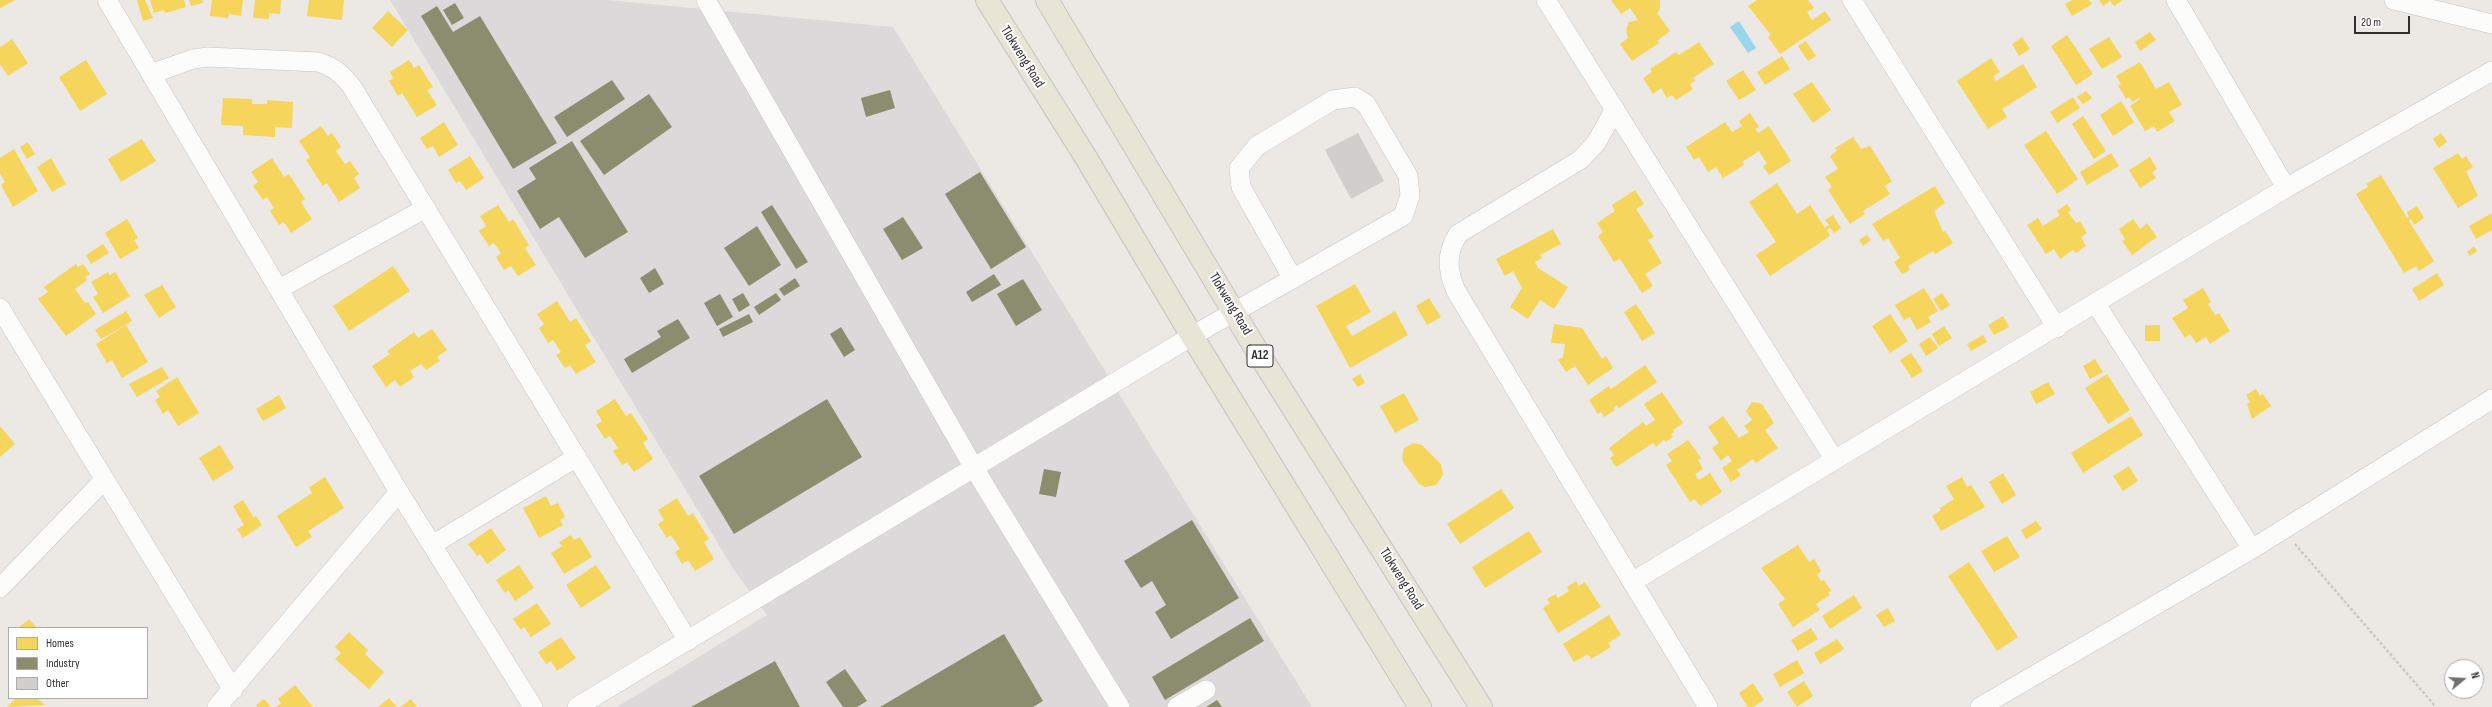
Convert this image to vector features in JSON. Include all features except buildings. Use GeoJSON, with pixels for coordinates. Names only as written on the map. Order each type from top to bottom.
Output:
{"type":"FeatureCollection","features":[{"type":"Feature","properties":{"kind":"main road","name":"Tlokweng Road"},"geometry":{"type":"LineString","coordinates":[[987,0],[1089,162],[1192,336],[1420,707]]}},
{"type":"Feature","properties":{"kind":"main road","name":"Tlokweng Road"},"geometry":{"type":"LineString","coordinates":[[1046,0],[1235,312],[1481,707]]}},
{"type":"Feature","properties":{"kind":"street"},"geometry":{"type":"LineString","coordinates":[[106,0],[399,492],[533,707]]}},
{"type":"Feature","properties":{"kind":"street"},"geometry":{"type":"LineString","coordinates":[[706,0],[974,468],[1120,707]]}},
{"type":"Feature","properties":{"kind":"street"},"geometry":{"type":"LineString","coordinates":[[1546,0],[1834,459]]}},
{"type":"Feature","properties":{"kind":"street"},"geometry":{"type":"LineString","coordinates":[[1852,0],[2057,328]]}},
{"type":"Feature","properties":{"kind":"street"},"geometry":{"type":"LineString","coordinates":[[2176,0],[2286,188]]}},
{"type":"Feature","properties":{"kind":"street"},"geometry":{"type":"LineString","coordinates":[[2394,0],[2492,24]]}},
{"type":"Feature","properties":{"kind":"street"},"geometry":{"type":"LineString","coordinates":[[151,74],[193,59],[208,57],[307,61],[329,65],[342,73],[352,86],[688,641]]}},
{"type":"Feature","properties":{"kind":"street"},"geometry":{"type":"LineString","coordinates":[[1632,582],[1834,459],[2057,328],[2286,188],[2492,72]]}},
{"type":"Feature","properties":{"kind":"street"},"geometry":{"type":"LineString","coordinates":[[577,707],[1192,336],[1235,312],[1293,279],[1403,216],[1410,196],[1408,176],[1366,104],[1355,97],[1333,100],[1257,146],[1240,168],[1241,187],[1293,279]]}},
{"type":"Feature","properties":{"kind":"street"},"geometry":{"type":"LineString","coordinates":[[1615,109],[1596,143],[1587,154],[1458,234],[1451,246],[1448,261],[1450,277],[1456,291],[1708,707]]}},
{"type":"Feature","properties":{"kind":"street"},"geometry":{"type":"LineString","coordinates":[[279,289],[426,208]]}},
{"type":"Feature","properties":{"kind":"street"},"geometry":{"type":"LineString","coordinates":[[2096,304],[2252,549]]}},
{"type":"Feature","properties":{"kind":"street"},"geometry":{"type":"LineString","coordinates":[[0,308],[233,690]]}},
{"type":"Feature","properties":{"kind":"street"},"geometry":{"type":"LineString","coordinates":[[1980,707],[2252,549],[2492,399]]}},
{"type":"Feature","properties":{"kind":"street"},"geometry":{"type":"LineString","coordinates":[[432,545],[577,457]]}},
{"type":"Feature","properties":{"kind":"street"},"geometry":{"type":"LineString","coordinates":[[0,588],[104,480]]}},
{"type":"Feature","properties":{"kind":"street"},"geometry":{"type":"LineString","coordinates":[[218,707],[399,492]]}},
{"type":"Feature","properties":{"kind":"street"},"geometry":{"type":"LineString","coordinates":[[1444,647],[1463,666],[1490,707]]}},
{"type":"Feature","properties":{"kind":"street"},"geometry":{"type":"LineString","coordinates":[[1177,707],[1206,690]]}},
{"type":"Feature","properties":{"kind":"path"},"geometry":{"type":"LineString","coordinates":[[2283,530],[2436,707]]}},
{"type":"Feature","properties":{"kind":"shaded area"},"geometry":{"type":"Polygon","coordinates":[[[390,0],[607,0],[893,27],[1312,707],[617,707],[767,615],[734,570],[390,0]]]}},
{"type":"Feature","properties":{"kind":"water"},"geometry":{"type":"Polygon","coordinates":[[[1739,21],[1756,48],[1748,53],[1730,27],[1739,21]]]}}]}
